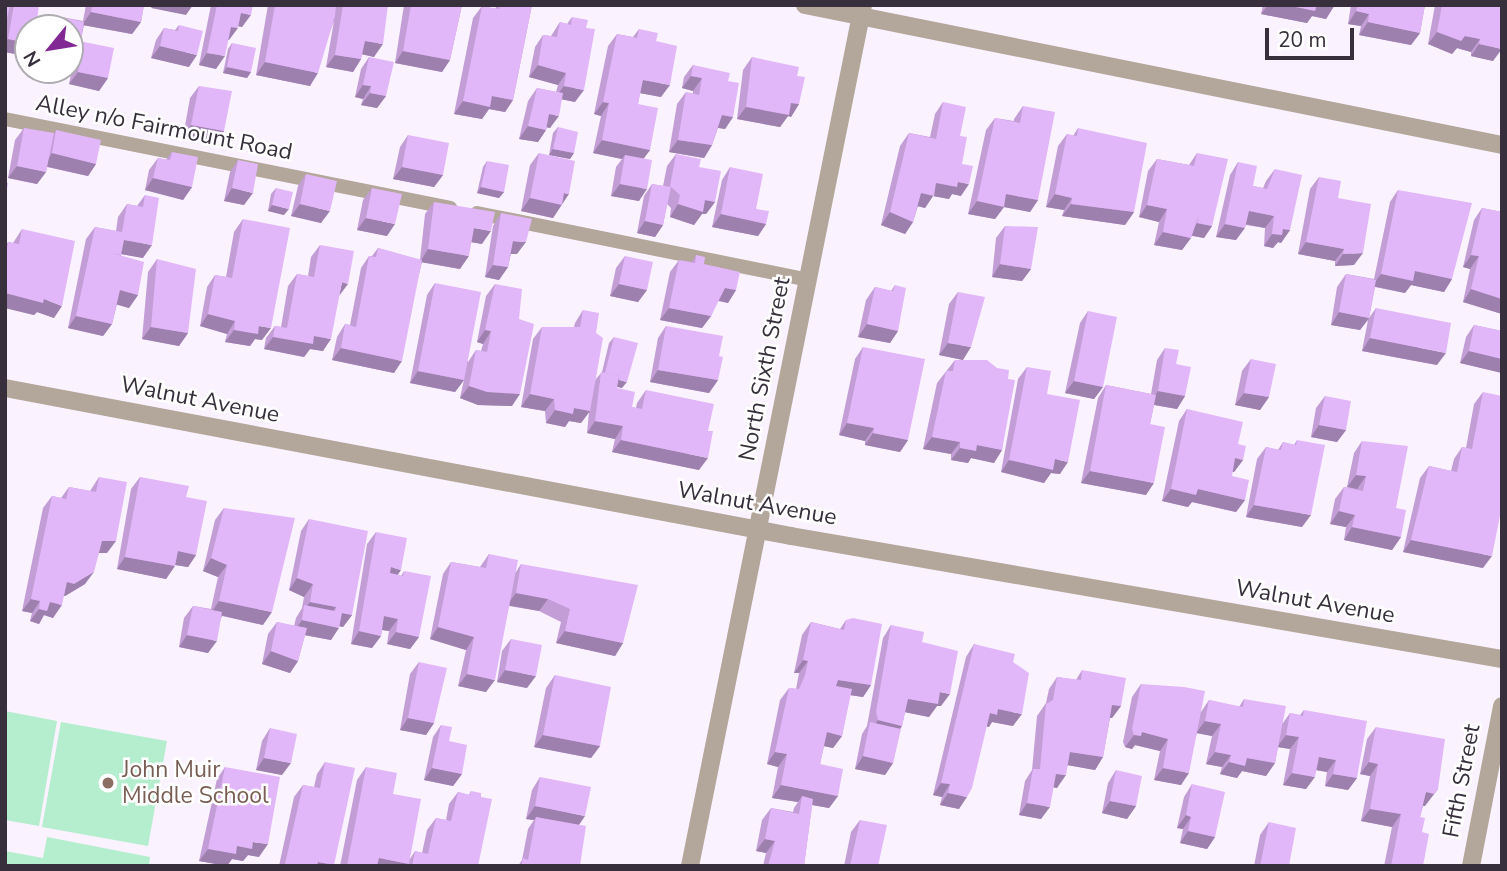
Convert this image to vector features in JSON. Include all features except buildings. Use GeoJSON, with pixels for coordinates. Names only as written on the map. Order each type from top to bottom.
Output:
{"type":"FeatureCollection","features":[{"type":"Feature","properties":{"kind":"street"},"geometry":{"type":"LineString","coordinates":[[806,5],[861,11],[1502,145]]}},
{"type":"Feature","properties":{"kind":"street","name":"North Sixth Street"},"geometry":{"type":"LineString","coordinates":[[690,866],[861,11]]}},
{"type":"Feature","properties":{"kind":"street","name":"Walnut Avenue"},"geometry":{"type":"LineString","coordinates":[[5,388],[757,530],[1502,659]]}},
{"type":"Feature","properties":{"kind":"street","name":"Fifth Street"},"geometry":{"type":"LineString","coordinates":[[1471,866],[1502,706]]}},
{"type":"Feature","properties":{"kind":"lane","name":"Alley n/o Fairmount Road"},"geometry":{"type":"LineString","coordinates":[[5,119],[808,279]]}},
{"type":"Feature","properties":{"kind":"green space"},"geometry":{"type":"Polygon","coordinates":[[[5,711],[57,721],[39,826],[5,820],[5,711]]]}},
{"type":"Feature","properties":{"kind":"green space"},"geometry":{"type":"Polygon","coordinates":[[[61,722],[167,741],[148,846],[42,827],[61,722]]]}},
{"type":"Feature","properties":{"kind":"green space"},"geometry":{"type":"Polygon","coordinates":[[[47,837],[150,857],[149,866],[5,866],[5,851],[43,858],[47,837]]]}},
{"type":"Feature","properties":{"kind":"place","name":"John Muir Middle School"},"geometry":{"type":"Point","coordinates":[108,783]}}]}
